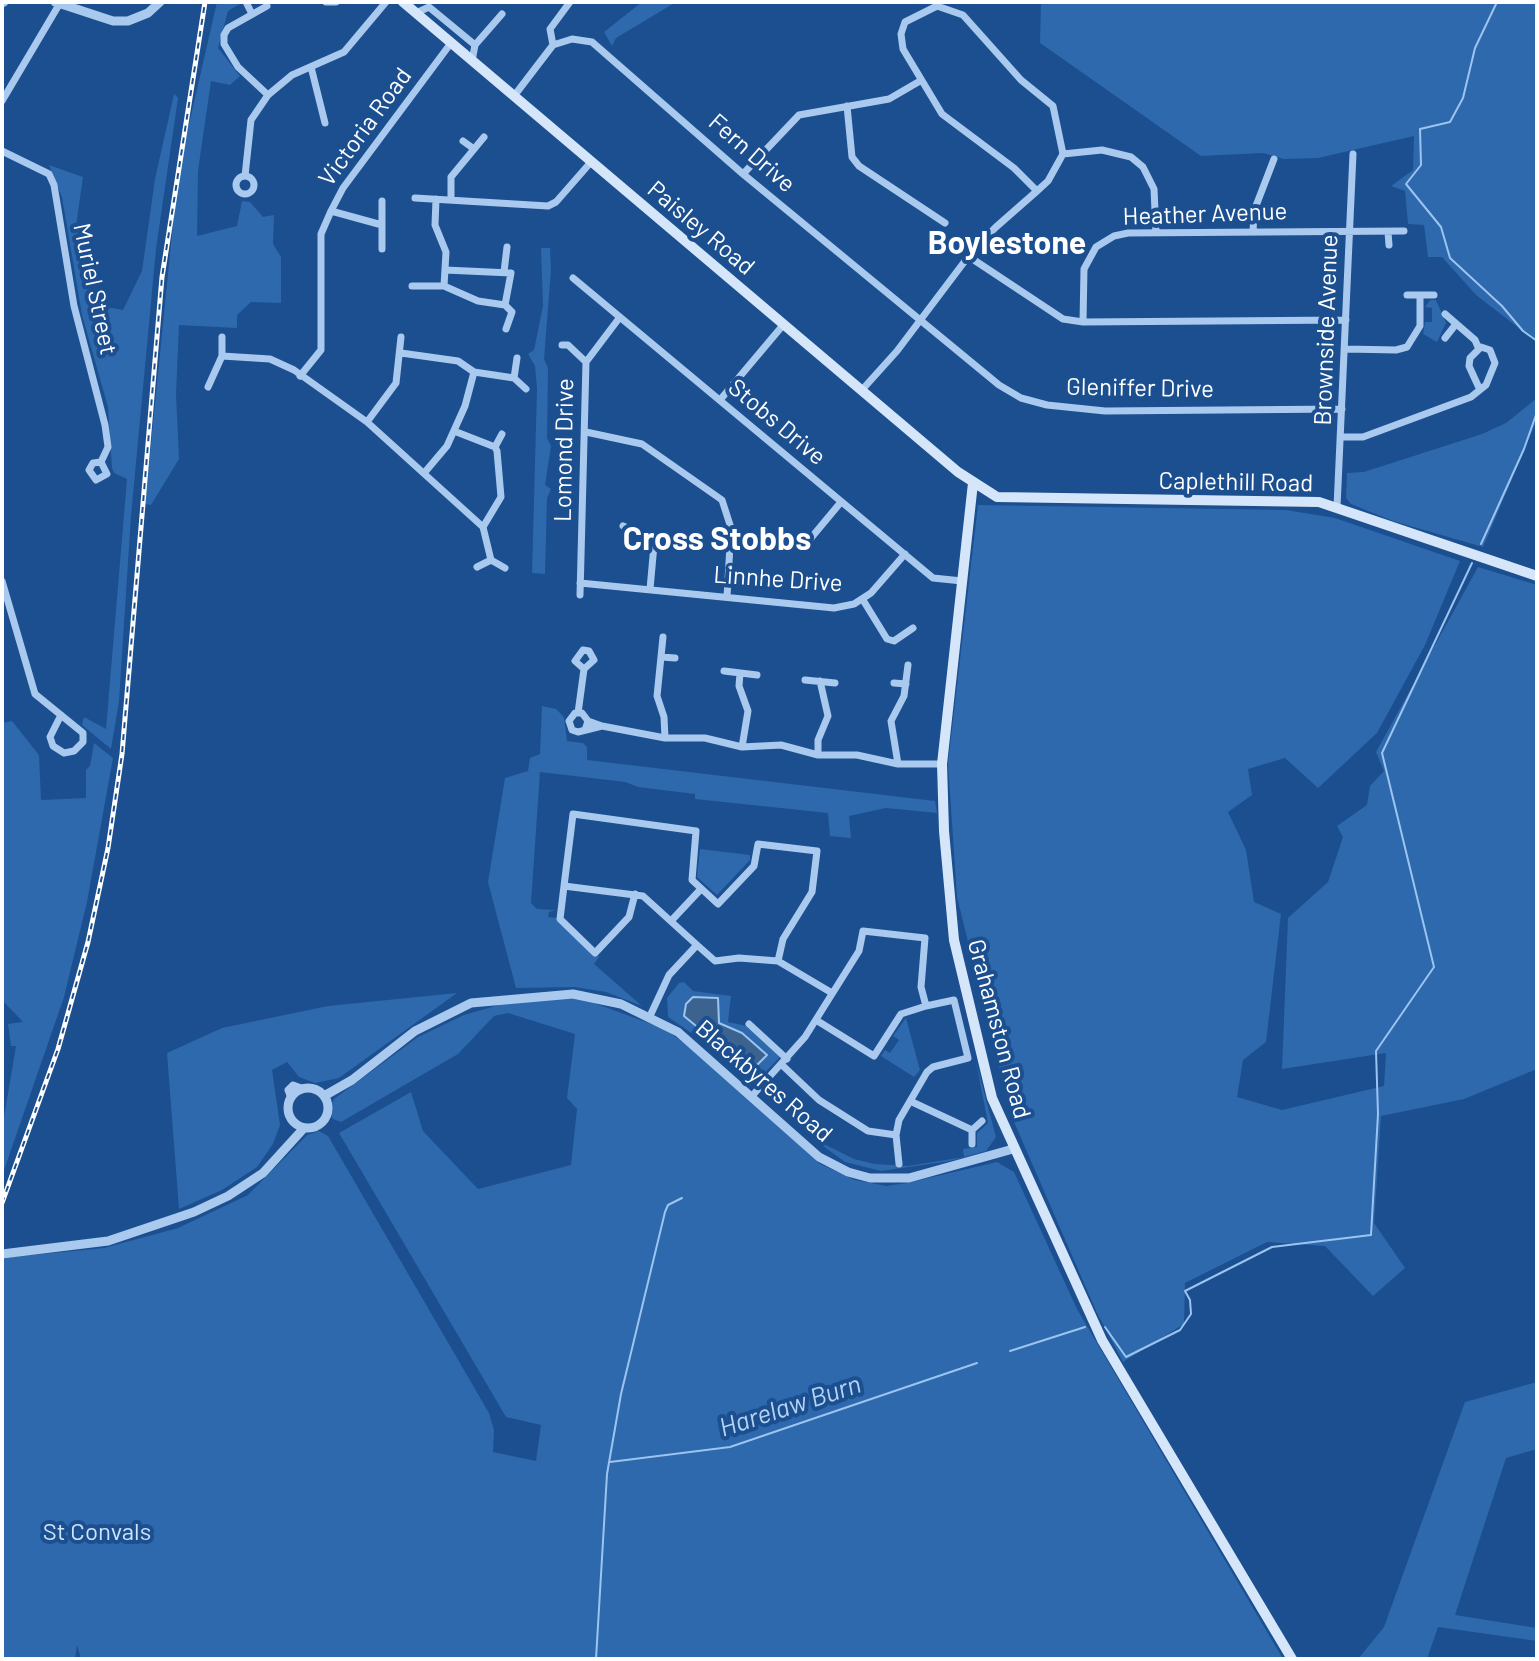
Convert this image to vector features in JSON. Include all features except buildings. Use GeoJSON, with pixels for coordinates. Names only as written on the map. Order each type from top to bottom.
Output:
{"type":"FeatureCollection","features":[{"type":"Feature","properties":{"kind":"main road","name":"Paisley Road"},"geometry":{"type":"LineString","coordinates":[[403,2],[973,483]]}},
{"type":"Feature","properties":{"kind":"main road","name":"Caplethill Road"},"geometry":{"type":"LineString","coordinates":[[973,483],[997,497],[1011,499],[1303,501],[1337,507],[1372,523],[1537,576]]}},
{"type":"Feature","properties":{"kind":"main road","name":"Grahamston Road"},"geometry":{"type":"LineString","coordinates":[[973,483],[942,764],[950,910],[992,1098],[1102,1340],[1292,1659]]}},
{"type":"Feature","properties":{"kind":"street"},"geometry":{"type":"LineString","coordinates":[[2,101],[58,3],[113,21],[128,21],[148,13],[160,2]]}},
{"type":"Feature","properties":{"kind":"street"},"geometry":{"type":"LineString","coordinates":[[246,2],[252,14]]}},
{"type":"Feature","properties":{"kind":"street"},"geometry":{"type":"LineString","coordinates":[[326,2],[336,2]]}},
{"type":"Feature","properties":{"kind":"street"},"geometry":{"type":"LineString","coordinates":[[245,176],[251,120],[268,95],[292,75],[344,52],[386,2]]}},
{"type":"Feature","properties":{"kind":"street"},"geometry":{"type":"LineString","coordinates":[[514,96],[553,45],[550,29],[570,2]]}},
{"type":"Feature","properties":{"kind":"street"},"geometry":{"type":"LineString","coordinates":[[267,6],[228,28],[224,44],[238,67],[268,95]]}},
{"type":"Feature","properties":{"kind":"street"},"geometry":{"type":"LineString","coordinates":[[861,391],[897,351],[968,256],[1037,191],[1056,169],[1063,154],[1053,106],[1021,80],[955,10],[937,6],[905,22],[901,34],[903,49],[920,81],[953,126],[1014,168],[1037,191]]}},
{"type":"Feature","properties":{"kind":"street"},"geometry":{"type":"LineString","coordinates":[[416,13],[429,7],[475,45]]}},
{"type":"Feature","properties":{"kind":"street"},"geometry":{"type":"LineString","coordinates":[[472,61],[475,45],[502,14]]}},
{"type":"Feature","properties":{"kind":"street","name":"Fern Drive"},"geometry":{"type":"LineString","coordinates":[[553,45],[572,39],[592,42],[743,174],[919,318]]}},
{"type":"Feature","properties":{"kind":"street","name":"Victoria Road"},"geometry":{"type":"LineString","coordinates":[[300,376],[321,350],[321,234],[331,211],[343,188],[451,43]]}},
{"type":"Feature","properties":{"kind":"street"},"geometry":{"type":"LineString","coordinates":[[311,67],[325,123]]}},
{"type":"Feature","properties":{"kind":"street"},"geometry":{"type":"LineString","coordinates":[[743,174],[799,115],[889,99],[920,81]]}},
{"type":"Feature","properties":{"kind":"street"},"geometry":{"type":"LineString","coordinates":[[847,106],[852,157],[859,166],[945,223]]}},
{"type":"Feature","properties":{"kind":"street"},"geometry":{"type":"LineString","coordinates":[[451,199],[451,177],[484,137]]}},
{"type":"Feature","properties":{"kind":"street"},"geometry":{"type":"LineString","coordinates":[[463,141],[474,149]]}},
{"type":"Feature","properties":{"kind":"street"},"geometry":{"type":"LineString","coordinates":[[1063,154],[1102,150],[1131,157],[1143,167],[1154,189],[1156,233]]}},
{"type":"Feature","properties":{"kind":"street","name":"Muriel Street"},"geometry":{"type":"LineString","coordinates":[[2,151],[49,174],[54,185],[74,306],[102,404],[108,447],[101,462]]}},
{"type":"Feature","properties":{"kind":"street","name":"Brownside Avenue"},"geometry":{"type":"LineString","coordinates":[[1337,507],[1354,154]]}},
{"type":"Feature","properties":{"kind":"street"},"geometry":{"type":"LineString","coordinates":[[415,198],[548,206],[556,202],[591,162]]}},
{"type":"Feature","properties":{"kind":"street"},"geometry":{"type":"LineString","coordinates":[[1253,232],[1254,211],[1275,166]]}},
{"type":"Feature","properties":{"kind":"street"},"geometry":{"type":"LineString","coordinates":[[436,199],[435,225],[446,252],[444,286]]}},
{"type":"Feature","properties":{"kind":"street"},"geometry":{"type":"LineString","coordinates":[[382,201],[382,249]]}},
{"type":"Feature","properties":{"kind":"street"},"geometry":{"type":"LineString","coordinates":[[331,211],[382,225]]}},
{"type":"Feature","properties":{"kind":"street","name":"Heather Avenue"},"geometry":{"type":"LineString","coordinates":[[1083,322],[1084,269],[1096,247],[1114,236],[1404,231]]}},
{"type":"Feature","properties":{"kind":"street"},"geometry":{"type":"LineString","coordinates":[[1388,232],[1389,245]]}},
{"type":"Feature","properties":{"kind":"street"},"geometry":{"type":"LineString","coordinates":[[504,272],[507,247]]}},
{"type":"Feature","properties":{"kind":"street"},"geometry":{"type":"LineString","coordinates":[[968,256],[1048,313],[1083,322],[1346,320]]}},
{"type":"Feature","properties":{"kind":"street"},"geometry":{"type":"LineString","coordinates":[[445,270],[511,273],[505,305]]}},
{"type":"Feature","properties":{"kind":"street","name":"Stobs Drive"},"geometry":{"type":"LineString","coordinates":[[573,278],[933,578],[962,581]]}},
{"type":"Feature","properties":{"kind":"street"},"geometry":{"type":"LineString","coordinates":[[412,286],[444,286],[478,301],[505,305],[512,312],[506,329]]}},
{"type":"Feature","properties":{"kind":"street"},"geometry":{"type":"LineString","coordinates":[[1407,295],[1434,295]]}},
{"type":"Feature","properties":{"kind":"street"},"geometry":{"type":"LineString","coordinates":[[1346,349],[1396,350],[1407,347],[1420,326],[1420,295]]}},
{"type":"Feature","properties":{"kind":"street"},"geometry":{"type":"LineString","coordinates":[[1341,437],[1363,437],[1471,397],[1490,380],[1495,363],[1490,350],[1478,347],[1445,314]]}},
{"type":"Feature","properties":{"kind":"street","name":"Lomond Drive"},"geometry":{"type":"LineString","coordinates":[[580,595],[586,362],[620,317]]}},
{"type":"Feature","properties":{"kind":"street","name":"Gleniffer Drive"},"geometry":{"type":"LineString","coordinates":[[919,318],[1011,393],[1047,405],[1105,411],[1342,409]]}},
{"type":"Feature","properties":{"kind":"street"},"geometry":{"type":"LineString","coordinates":[[720,400],[784,324]]}},
{"type":"Feature","properties":{"kind":"street"},"geometry":{"type":"LineString","coordinates":[[1445,338],[1456,324]]}},
{"type":"Feature","properties":{"kind":"street"},"geometry":{"type":"LineString","coordinates":[[208,387],[222,356],[222,337]]}},
{"type":"Feature","properties":{"kind":"street"},"geometry":{"type":"LineString","coordinates":[[367,422],[396,383],[401,337]]}},
{"type":"Feature","properties":{"kind":"street"},"geometry":{"type":"LineString","coordinates":[[562,345],[568,345],[586,362]]}},
{"type":"Feature","properties":{"kind":"street"},"geometry":{"type":"LineString","coordinates":[[1478,347],[1469,366],[1472,379],[1480,390]]}},
{"type":"Feature","properties":{"kind":"street"},"geometry":{"type":"LineString","coordinates":[[401,353],[458,361],[474,372],[514,378],[526,389]]}},
{"type":"Feature","properties":{"kind":"street"},"geometry":{"type":"LineString","coordinates":[[222,356],[270,359],[367,422],[483,527],[491,560],[505,568]]}},
{"type":"Feature","properties":{"kind":"street"},"geometry":{"type":"LineString","coordinates":[[514,378],[517,358]]}},
{"type":"Feature","properties":{"kind":"street"},"geometry":{"type":"LineString","coordinates":[[425,472],[447,446],[474,372]]}},
{"type":"Feature","properties":{"kind":"street"},"geometry":{"type":"LineString","coordinates":[[454,431],[495,447]]}},
{"type":"Feature","properties":{"kind":"street"},"geometry":{"type":"LineString","coordinates":[[586,432],[642,444],[722,500],[731,528],[727,597]]}},
{"type":"Feature","properties":{"kind":"street"},"geometry":{"type":"LineString","coordinates":[[483,527],[501,497],[495,447],[502,434]]}},
{"type":"Feature","properties":{"kind":"street"},"geometry":{"type":"LineString","coordinates":[[798,541],[811,538],[841,502]]}},
{"type":"Feature","properties":{"kind":"street"},"geometry":{"type":"LineString","coordinates":[[623,526],[650,539],[654,545],[650,589]]}},
{"type":"Feature","properties":{"kind":"street","name":"Linnhe Drive"},"geometry":{"type":"LineString","coordinates":[[580,583],[834,608],[863,600],[905,554]]}},
{"type":"Feature","properties":{"kind":"street"},"geometry":{"type":"LineString","coordinates":[[477,567],[491,560]]}},
{"type":"Feature","properties":{"kind":"street"},"geometry":{"type":"LineString","coordinates":[[2,581],[35,694],[61,715],[83,733],[83,742],[74,751],[64,753],[53,746],[50,737],[61,715]]}},
{"type":"Feature","properties":{"kind":"street"},"geometry":{"type":"LineString","coordinates":[[863,600],[887,639],[894,641],[913,628]]}},
{"type":"Feature","properties":{"kind":"street"},"geometry":{"type":"LineString","coordinates":[[663,637],[657,696],[664,717],[665,738]]}},
{"type":"Feature","properties":{"kind":"street"},"geometry":{"type":"LineString","coordinates":[[661,657],[675,658]]}},
{"type":"Feature","properties":{"kind":"street"},"geometry":{"type":"LineString","coordinates":[[898,764],[891,721],[906,684],[908,665]]}},
{"type":"Feature","properties":{"kind":"street"},"geometry":{"type":"LineString","coordinates":[[579,734],[570,727],[569,721],[578,713],[584,669]]}},
{"type":"Feature","properties":{"kind":"street"},"geometry":{"type":"LineString","coordinates":[[724,671],[757,675]]}},
{"type":"Feature","properties":{"kind":"street"},"geometry":{"type":"LineString","coordinates":[[740,673],[739,686],[748,711],[742,747]]}},
{"type":"Feature","properties":{"kind":"street"},"geometry":{"type":"LineString","coordinates":[[805,680],[835,683]]}},
{"type":"Feature","properties":{"kind":"street"},"geometry":{"type":"LineString","coordinates":[[818,755],[818,740],[828,716],[820,681]]}},
{"type":"Feature","properties":{"kind":"street"},"geometry":{"type":"LineString","coordinates":[[894,683],[906,684]]}},
{"type":"Feature","properties":{"kind":"street"},"geometry":{"type":"LineString","coordinates":[[578,713],[602,726],[665,738],[705,738],[742,747],[781,745],[818,755],[857,755],[898,764],[942,764]]}},
{"type":"Feature","properties":{"kind":"street"},"geometry":{"type":"LineString","coordinates":[[579,734],[588,721]]}},
{"type":"Feature","properties":{"kind":"street"},"geometry":{"type":"LineString","coordinates":[[579,734],[602,726]]}},
{"type":"Feature","properties":{"kind":"street"},"geometry":{"type":"LineString","coordinates":[[635,894],[629,917],[595,953],[560,919],[575,814],[696,831],[691,875],[718,904],[754,866],[758,844],[817,851],[812,892],[783,939],[778,961]]}},
{"type":"Feature","properties":{"kind":"street"},"geometry":{"type":"LineString","coordinates":[[564,886],[645,897],[715,961],[739,958],[778,961],[832,993]]}},
{"type":"Feature","properties":{"kind":"street"},"geometry":{"type":"LineString","coordinates":[[671,921],[701,889]]}},
{"type":"Feature","properties":{"kind":"street"},"geometry":{"type":"LineString","coordinates":[[752,1096],[784,1062],[816,1020],[859,951],[863,931],[925,938],[921,987],[926,1006]]}},
{"type":"Feature","properties":{"kind":"street"},"geometry":{"type":"LineString","coordinates":[[650,1016],[669,975],[697,945]]}},
{"type":"Feature","properties":{"kind":"street","name":"Blackbyres Road"},"geometry":{"type":"LineString","coordinates":[[324,1096],[352,1080],[415,1031],[471,1003],[573,994],[621,1004],[650,1016],[694,1044],[819,1157],[848,1172],[870,1178],[909,1178],[1013,1149]]}},
{"type":"Feature","properties":{"kind":"street"},"geometry":{"type":"LineString","coordinates":[[816,1020],[874,1056],[901,1014],[954,1000],[968,1058],[933,1067],[910,1101],[899,1120],[896,1135],[899,1164]]}},
{"type":"Feature","properties":{"kind":"street"},"geometry":{"type":"LineString","coordinates":[[749,1024],[819,1100],[868,1131],[896,1135]]}},
{"type":"Feature","properties":{"kind":"street"},"geometry":{"type":"LineString","coordinates":[[2,1254],[108,1241],[194,1212],[228,1196],[263,1173],[304,1128],[317,1126],[326,1116],[324,1096],[313,1089],[304,1089],[291,1098],[289,1116],[304,1128]]}},
{"type":"Feature","properties":{"kind":"street"},"geometry":{"type":"LineString","coordinates":[[910,1101],[972,1130]]}},
{"type":"Feature","properties":{"kind":"street"},"geometry":{"type":"LineString","coordinates":[[972,1144],[972,1130],[982,1121]]}},
{"type":"Feature","properties":{"kind":"green space"},"geometry":{"type":"Polygon","coordinates":[[[217,2],[243,2],[228,11],[218,48],[240,76],[230,85],[211,81],[198,171],[197,236],[237,226],[242,201],[250,202],[263,217],[274,215],[273,244],[281,257],[281,303],[251,302],[237,315],[237,328],[179,325],[176,394],[179,459],[151,505],[145,504],[175,204],[184,146],[217,2]]]}},
{"type":"Feature","properties":{"kind":"green space"},"geometry":{"type":"Polygon","coordinates":[[[642,2],[676,2],[616,38],[612,46],[604,32],[642,2]]]}},
{"type":"Feature","properties":{"kind":"green space"},"geometry":{"type":"Polygon","coordinates":[[[1041,2],[1537,2],[1537,342],[1476,295],[1442,257],[1428,257],[1424,225],[1408,224],[1405,191],[1391,186],[1413,170],[1414,136],[1318,158],[1284,159],[1263,153],[1201,156],[1040,43],[1041,2]]]}},
{"type":"Feature","properties":{"kind":"green space"},"geometry":{"type":"Polygon","coordinates":[[[174,94],[178,98],[156,249],[131,516],[119,701],[111,749],[82,725],[84,717],[106,729],[127,479],[114,473],[112,468],[108,407],[82,315],[62,197],[49,165],[83,177],[76,226],[84,262],[101,306],[123,310],[142,271],[155,179],[174,94]]]}},
{"type":"Feature","properties":{"kind":"green space"},"geometry":{"type":"Polygon","coordinates":[[[541,248],[550,248],[551,270],[544,359],[548,368],[547,438],[551,446],[545,485],[551,489],[547,498],[545,574],[532,573],[537,389],[535,366],[528,354],[534,350],[543,306],[541,248]]]}},
{"type":"Feature","properties":{"kind":"green space"},"geometry":{"type":"Polygon","coordinates":[[[1430,300],[1436,300],[1446,323],[1437,342],[1423,334],[1425,322],[1432,322],[1432,308],[1425,307],[1430,300]]]}},
{"type":"Feature","properties":{"kind":"green space"},"geometry":{"type":"Polygon","coordinates":[[[1537,398],[1537,420],[1483,547],[1393,521],[1351,504],[1346,498],[1347,473],[1364,472],[1482,434],[1506,423],[1537,398]]]}},
{"type":"Feature","properties":{"kind":"green space"},"geometry":{"type":"Polygon","coordinates":[[[978,505],[1286,510],[1335,518],[1460,561],[1425,645],[1377,733],[1318,788],[1285,758],[1248,769],[1252,795],[1228,812],[1246,850],[1254,902],[1281,914],[1266,1042],[1243,1060],[1237,1097],[1282,1110],[1384,1086],[1386,1053],[1282,1069],[1288,918],[1328,882],[1343,837],[1337,826],[1367,805],[1370,786],[1384,771],[1376,752],[1478,567],[1537,585],[1537,1069],[1464,1099],[1381,1116],[1374,1223],[1405,1268],[1373,1296],[1325,1246],[1267,1242],[1185,1283],[1184,1324],[1123,1362],[1097,1313],[1011,1115],[957,897],[948,763],[978,505]]]}},
{"type":"Feature","properties":{"kind":"green space"},"geometry":{"type":"Polygon","coordinates":[[[542,706],[556,709],[564,717],[567,741],[583,743],[587,747],[587,760],[935,801],[937,813],[886,808],[849,816],[851,838],[830,836],[828,813],[695,799],[695,794],[540,772],[531,903],[537,909],[555,910],[549,912],[548,917],[557,918],[594,957],[600,956],[594,964],[642,1006],[606,992],[575,987],[516,988],[488,882],[505,778],[528,771],[530,758],[540,754],[542,706]]]}},
{"type":"Feature","properties":{"kind":"green space"},"geometry":{"type":"Polygon","coordinates":[[[12,721],[39,755],[41,800],[86,798],[86,770],[90,766],[94,743],[113,758],[87,902],[64,997],[2,1176],[2,1129],[16,1046],[11,1046],[8,1024],[23,1022],[2,1000],[2,723],[12,721]]]}},
{"type":"Feature","properties":{"kind":"green space"},"geometry":{"type":"Polygon","coordinates":[[[700,849],[750,855],[750,860],[717,895],[697,877],[700,849]]]}},
{"type":"Feature","properties":{"kind":"green space"},"geometry":{"type":"Polygon","coordinates":[[[684,982],[693,991],[731,996],[728,1022],[746,1026],[780,1057],[753,1085],[709,1045],[668,1017],[667,998],[679,983],[684,982]]]}},
{"type":"Feature","properties":{"kind":"green space"},"geometry":{"type":"Polygon","coordinates":[[[457,993],[339,1078],[315,1083],[299,1077],[287,1062],[272,1070],[280,1125],[273,1144],[257,1167],[222,1190],[179,1209],[167,1053],[222,1028],[328,1006],[457,993]]]}},
{"type":"Feature","properties":{"kind":"green space","name":"St Convals"},"geometry":{"type":"Polygon","coordinates":[[[583,999],[665,1029],[708,1061],[820,1164],[855,1180],[886,1186],[997,1162],[1014,1172],[1077,1309],[1283,1659],[81,1659],[77,1645],[75,1659],[2,1659],[2,1258],[104,1248],[178,1228],[248,1195],[307,1135],[319,1131],[328,1136],[489,1413],[494,1430],[493,1452],[536,1461],[541,1425],[506,1417],[339,1133],[411,1092],[423,1131],[478,1189],[571,1165],[577,1109],[567,1098],[575,1034],[508,1013],[494,1016],[458,1054],[341,1122],[333,1119],[329,1111],[334,1099],[418,1037],[464,1015],[502,1004],[583,999]]]}},
{"type":"Feature","properties":{"kind":"green space"},"geometry":{"type":"Polygon","coordinates":[[[906,1018],[920,1070],[914,1077],[881,1056],[885,1050],[890,1053],[899,1040],[893,1036],[906,1018]]]}},
{"type":"Feature","properties":{"kind":"green space"},"geometry":{"type":"Polygon","coordinates":[[[976,1062],[996,1137],[986,1151],[950,1161],[881,1171],[845,1162],[812,1138],[854,1159],[875,1164],[908,1166],[964,1157],[963,1149],[977,1147],[977,1133],[988,1123],[976,1062]]]}},
{"type":"Feature","properties":{"kind":"green space"},"geometry":{"type":"Polygon","coordinates":[[[1537,1382],[1537,1449],[1506,1458],[1455,1615],[1537,1628],[1537,1641],[1438,1627],[1427,1659],[1358,1659],[1384,1627],[1465,1402],[1537,1382]]]}},
{"type":"Feature","properties":{"kind":"shaded area"},"geometry":{"type":"Polygon","coordinates":[[[693,997],[718,998],[719,1023],[742,1033],[767,1055],[755,1067],[747,1068],[684,1016],[686,1004],[693,997]]]}},
{"type":"Feature","properties":{"kind":"waterway"},"geometry":{"type":"LineString","coordinates":[[1497,2],[1475,48],[1463,98],[1450,122],[1420,129],[1421,165],[1406,184],[1441,227],[1450,258],[1502,306],[1523,331],[1537,341]]}},
{"type":"Feature","properties":{"kind":"waterway"},"geometry":{"type":"LineString","coordinates":[[1481,544],[1524,449],[1537,412]]}},
{"type":"Feature","properties":{"kind":"waterway"},"geometry":{"type":"LineString","coordinates":[[1105,1327],[1126,1357],[1180,1330],[1191,1314],[1190,1300],[1185,1291],[1272,1247],[1371,1235],[1378,1114],[1376,1051],[1434,967],[1382,753],[1472,563]]}},
{"type":"Feature","properties":{"kind":"waterway"},"geometry":{"type":"LineString","coordinates":[[596,1659],[607,1474],[621,1394],[665,1212],[668,1205],[682,1198]]}},
{"type":"Feature","properties":{"kind":"waterway"},"geometry":{"type":"LineString","coordinates":[[1010,1351],[1085,1327]]}},
{"type":"Feature","properties":{"kind":"waterway","name":"Harelaw Burn"},"geometry":{"type":"LineString","coordinates":[[610,1462],[730,1447],[977,1363]]}},
{"type":"Feature","properties":{"kind":"railway"},"geometry":{"type":"LineString","coordinates":[[2,1203],[58,1049],[88,942],[108,848],[122,754],[162,277],[205,2]]}},
{"type":"Feature","properties":{"kind":"district","name":"Boylestone"},"geometry":{"type":"Point","coordinates":[1007,243]}},
{"type":"Feature","properties":{"kind":"district","name":"Cross Stobbs"},"geometry":{"type":"Point","coordinates":[717,539]}}]}
